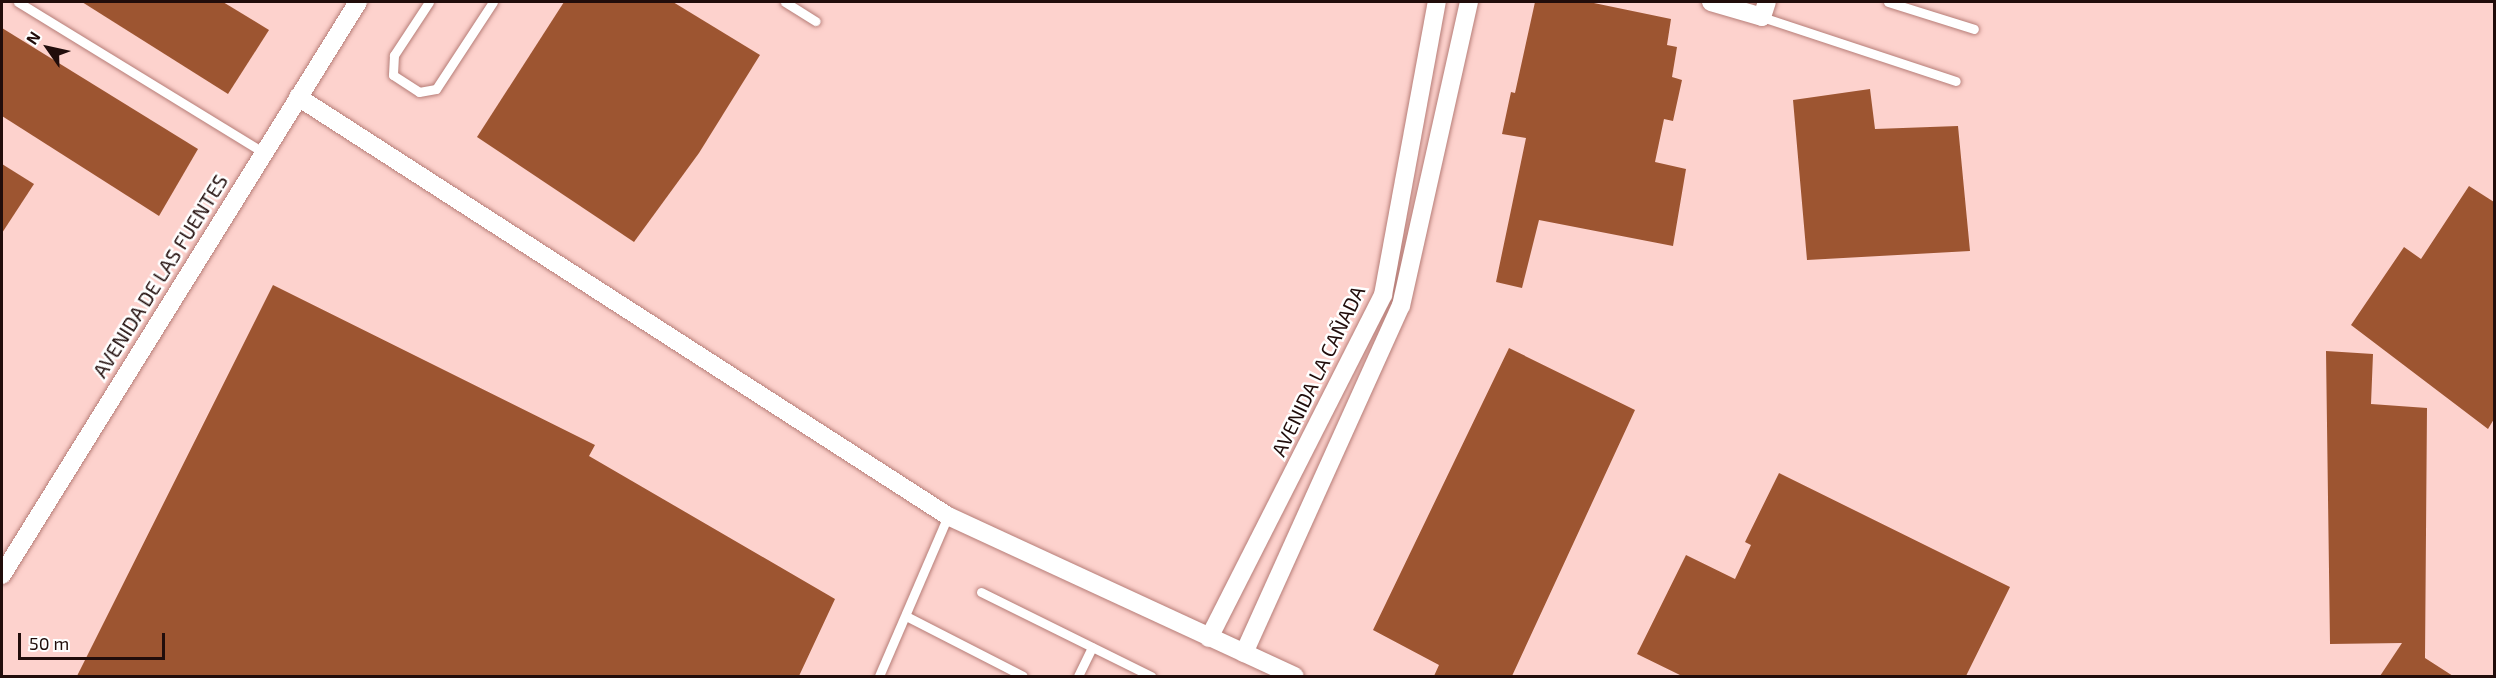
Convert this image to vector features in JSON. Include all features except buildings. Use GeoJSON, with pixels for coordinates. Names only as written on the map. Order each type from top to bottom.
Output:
{"type":"FeatureCollection","features":[{"type":"Feature","properties":{"kind":"street","name":"AVENIDA DE LAS FUENTES"},"geometry":{"type":"LineString","coordinates":[[3,571],[358,2]]}},
{"type":"Feature","properties":{"kind":"street","name":"AVENIDA LA CAÑADA"},"geometry":{"type":"LineString","coordinates":[[1209,638],[1383,295],[1437,2]]}},
{"type":"Feature","properties":{"kind":"street"},"geometry":{"type":"LineString","coordinates":[[1244,653],[1401,306],[1469,2]]}},
{"type":"Feature","properties":{"kind":"street"},"geometry":{"type":"LineString","coordinates":[[1711,2],[1765,9]]}},
{"type":"Feature","properties":{"kind":"street"},"geometry":{"type":"LineString","coordinates":[[298,97],[948,516],[1295,676]]}},
{"type":"Feature","properties":{"kind":"lane"},"geometry":{"type":"LineString","coordinates":[[18,2],[264,153]]}},
{"type":"Feature","properties":{"kind":"lane"},"geometry":{"type":"LineString","coordinates":[[429,2],[393,55],[393,75],[419,92],[436,89],[493,2]]}},
{"type":"Feature","properties":{"kind":"lane"},"geometry":{"type":"LineString","coordinates":[[785,2],[815,21]]}},
{"type":"Feature","properties":{"kind":"lane"},"geometry":{"type":"LineString","coordinates":[[1888,2],[1974,29]]}},
{"type":"Feature","properties":{"kind":"lane"},"geometry":{"type":"LineString","coordinates":[[1765,9],[1956,81]]}},
{"type":"Feature","properties":{"kind":"lane"},"geometry":{"type":"LineString","coordinates":[[879,676],[948,516]]}},
{"type":"Feature","properties":{"kind":"lane"},"geometry":{"type":"LineString","coordinates":[[981,592],[1151,676]]}},
{"type":"Feature","properties":{"kind":"lane"},"geometry":{"type":"LineString","coordinates":[[906,616],[1023,676]]}},
{"type":"Feature","properties":{"kind":"lane"},"geometry":{"type":"LineString","coordinates":[[1078,676],[1092,647]]}},
{"type":"Feature","properties":{"kind":"shaded area"},"geometry":{"type":"Polygon","coordinates":[[[2,2],[2494,2],[2494,676],[2,676],[2,2]]]}}]}
